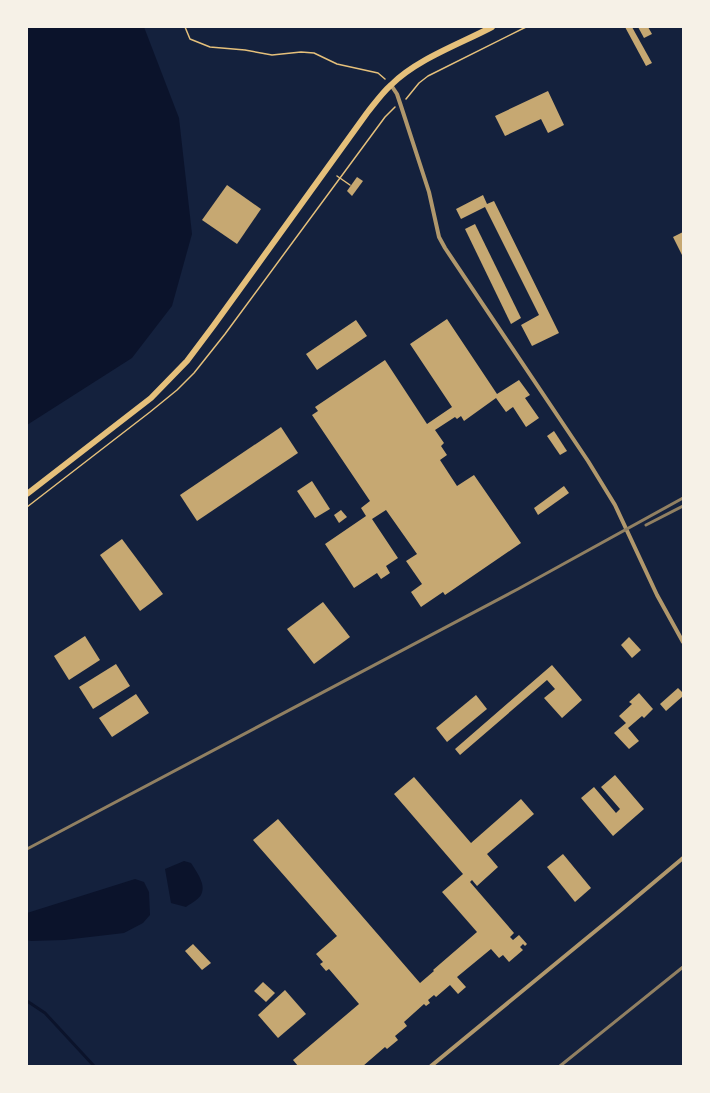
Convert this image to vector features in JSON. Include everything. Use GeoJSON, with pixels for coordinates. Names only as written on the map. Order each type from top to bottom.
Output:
{"type":"FeatureCollection","features":[{"type":"Feature","properties":{"kind":"main road"},"geometry":{"type":"LineString","coordinates":[[27,494],[151,398],[187,361],[367,113],[391,85],[407,71],[426,60],[492,27]]}},
{"type":"Feature","properties":{"kind":"street"},"geometry":{"type":"LineString","coordinates":[[391,85],[397,94],[400,103],[428,192],[439,237],[442,243],[588,461],[615,505],[657,595],[683,642]]}},
{"type":"Feature","properties":{"kind":"street"},"geometry":{"type":"LineString","coordinates":[[431,1066],[683,858]]}},
{"type":"Feature","properties":{"kind":"path"},"geometry":{"type":"LineString","coordinates":[[185,27],[190,39],[210,47],[245,50],[272,55],[301,52],[314,53],[336,64],[378,73],[391,85]]}},
{"type":"Feature","properties":{"kind":"path"},"geometry":{"type":"LineString","coordinates":[[27,507],[150,412],[177,390],[194,373],[225,334],[385,117],[400,103],[408,98],[423,79],[526,27]]}},
{"type":"Feature","properties":{"kind":"path"},"geometry":{"type":"LineString","coordinates":[[337,176],[350,185]]}},
{"type":"Feature","properties":{"kind":"water"},"geometry":{"type":"Polygon","coordinates":[[[27,27],[144,27],[179,118],[192,234],[172,306],[132,358],[27,425],[27,27]]]}},
{"type":"Feature","properties":{"kind":"water"},"geometry":{"type":"Polygon","coordinates":[[[184,861],[191,863],[200,878],[203,887],[200,897],[186,907],[171,903],[165,869],[184,861]]]}},
{"type":"Feature","properties":{"kind":"water"},"geometry":{"type":"Polygon","coordinates":[[[135,879],[144,882],[149,892],[150,915],[143,923],[124,933],[64,940],[27,940],[27,913],[135,879]]]}},
{"type":"Feature","properties":{"kind":"building"},"geometry":{"type":"Polygon","coordinates":[[[625,27],[632,27],[652,63],[646,66],[625,27]]]}},
{"type":"Feature","properties":{"kind":"building"},"geometry":{"type":"Polygon","coordinates":[[[638,27],[648,27],[652,34],[644,38],[638,27]]]}},
{"type":"Feature","properties":{"kind":"building"},"geometry":{"type":"Polygon","coordinates":[[[548,91],[564,125],[548,133],[541,119],[505,136],[495,116],[548,91]]]}},
{"type":"Feature","properties":{"kind":"building"},"geometry":{"type":"Polygon","coordinates":[[[357,177],[363,181],[352,196],[347,191],[357,177]]]}},
{"type":"Feature","properties":{"kind":"building"},"geometry":{"type":"Polygon","coordinates":[[[227,185],[261,209],[237,244],[202,220],[227,185]]]}},
{"type":"Feature","properties":{"kind":"building"},"geometry":{"type":"Polygon","coordinates":[[[483,195],[487,204],[494,201],[559,333],[532,346],[521,325],[539,315],[485,207],[461,219],[456,209],[483,195]]]}},
{"type":"Feature","properties":{"kind":"building"},"geometry":{"type":"Polygon","coordinates":[[[475,224],[521,318],[511,324],[465,229],[475,224]]]}},
{"type":"Feature","properties":{"kind":"building"},"geometry":{"type":"Polygon","coordinates":[[[683,232],[683,257],[673,237],[683,232]]]}},
{"type":"Feature","properties":{"kind":"building"},"geometry":{"type":"Polygon","coordinates":[[[447,319],[497,394],[519,380],[530,395],[525,398],[539,418],[526,427],[513,407],[506,412],[496,398],[464,421],[461,416],[457,419],[455,417],[435,430],[444,443],[441,446],[447,455],[440,460],[457,486],[474,475],[521,543],[445,595],[443,592],[421,607],[411,592],[422,584],[406,561],[417,554],[386,510],[372,519],[398,558],[386,566],[390,573],[381,579],[377,573],[354,588],[325,544],[366,516],[361,508],[370,501],[312,415],[318,411],[315,407],[385,360],[427,424],[452,407],[410,344],[447,319]]]}},
{"type":"Feature","properties":{"kind":"building"},"geometry":{"type":"Polygon","coordinates":[[[356,320],[367,336],[317,370],[306,354],[356,320]]]}},
{"type":"Feature","properties":{"kind":"building"},"geometry":{"type":"Polygon","coordinates":[[[281,427],[298,453],[197,521],[180,495],[281,427]]]}},
{"type":"Feature","properties":{"kind":"building"},"geometry":{"type":"Polygon","coordinates":[[[554,431],[567,451],[560,455],[547,436],[554,431]]]}},
{"type":"Feature","properties":{"kind":"building"},"geometry":{"type":"Polygon","coordinates":[[[312,481],[330,509],[315,518],[297,491],[312,481]]]}},
{"type":"Feature","properties":{"kind":"building"},"geometry":{"type":"Polygon","coordinates":[[[564,486],[569,493],[538,515],[534,508],[564,486]]]}},
{"type":"Feature","properties":{"kind":"building"},"geometry":{"type":"Polygon","coordinates":[[[341,510],[347,517],[339,523],[334,515],[341,510]]]}},
{"type":"Feature","properties":{"kind":"building"},"geometry":{"type":"Polygon","coordinates":[[[122,539],[163,594],[140,611],[100,555],[122,539]]]}},
{"type":"Feature","properties":{"kind":"building"},"geometry":{"type":"Polygon","coordinates":[[[323,602],[350,637],[314,664],[287,629],[323,602]]]}},
{"type":"Feature","properties":{"kind":"building"},"geometry":{"type":"Polygon","coordinates":[[[85,636],[100,660],[69,680],[54,656],[85,636]]]}},
{"type":"Feature","properties":{"kind":"building"},"geometry":{"type":"Polygon","coordinates":[[[629,637],[641,650],[632,658],[621,645],[629,637]]]}},
{"type":"Feature","properties":{"kind":"building"},"geometry":{"type":"Polygon","coordinates":[[[116,664],[130,686],[93,709],[79,687],[116,664]]]}},
{"type":"Feature","properties":{"kind":"building"},"geometry":{"type":"Polygon","coordinates":[[[552,665],[582,700],[562,718],[544,698],[555,689],[547,680],[460,755],[455,749],[552,665]]]}},
{"type":"Feature","properties":{"kind":"building"},"geometry":{"type":"Polygon","coordinates":[[[678,688],[683,693],[683,696],[666,711],[660,704],[678,688]]]}},
{"type":"Feature","properties":{"kind":"building"},"geometry":{"type":"Polygon","coordinates":[[[639,693],[653,709],[644,718],[642,716],[628,728],[639,741],[629,749],[614,733],[626,723],[619,716],[632,704],[629,702],[639,693]]]}},
{"type":"Feature","properties":{"kind":"building"},"geometry":{"type":"Polygon","coordinates":[[[136,694],[149,713],[112,737],[99,718],[136,694]]]}},
{"type":"Feature","properties":{"kind":"building"},"geometry":{"type":"Polygon","coordinates":[[[476,695],[487,709],[447,742],[436,728],[476,695]]]}},
{"type":"Feature","properties":{"kind":"building"},"geometry":{"type":"Polygon","coordinates":[[[615,775],[644,809],[613,836],[581,798],[594,787],[616,813],[620,809],[601,787],[615,775]]]}},
{"type":"Feature","properties":{"kind":"building"},"geometry":{"type":"Polygon","coordinates":[[[414,777],[471,843],[521,799],[534,814],[487,854],[498,867],[477,886],[472,880],[470,882],[514,933],[510,937],[513,940],[519,935],[527,944],[525,946],[523,944],[520,947],[523,950],[509,962],[503,955],[499,958],[491,949],[457,977],[466,987],[458,994],[450,985],[436,997],[434,995],[428,1000],[430,1003],[426,1006],[424,1004],[404,1022],[407,1026],[395,1036],[398,1040],[387,1049],[385,1047],[363,1066],[298,1066],[293,1060],[359,1004],[329,969],[326,971],[320,964],[323,962],[316,954],[337,936],[253,840],[278,819],[420,983],[477,932],[442,892],[463,874],[394,794],[414,777]]]}},
{"type":"Feature","properties":{"kind":"building"},"geometry":{"type":"Polygon","coordinates":[[[563,854],[591,888],[575,902],[547,867],[563,854]]]}},
{"type":"Feature","properties":{"kind":"building"},"geometry":{"type":"Polygon","coordinates":[[[193,944],[211,963],[202,970],[185,951],[193,944]]]}},
{"type":"Feature","properties":{"kind":"building"},"geometry":{"type":"Polygon","coordinates":[[[263,982],[275,993],[266,1002],[254,991],[263,982]]]}},
{"type":"Feature","properties":{"kind":"building"},"geometry":{"type":"Polygon","coordinates":[[[285,990],[306,1014],[278,1038],[258,1015],[285,990]]]}},
{"type":"Feature","properties":{"kind":"waterway"},"geometry":{"type":"LineString","coordinates":[[27,1001],[45,1013],[94,1066]]}},
{"type":"Feature","properties":{"kind":"railway"},"geometry":{"type":"LineString","coordinates":[[27,849],[518,589],[683,498]]}},
{"type":"Feature","properties":{"kind":"railway"},"geometry":{"type":"LineString","coordinates":[[646,525],[683,506]]}},
{"type":"Feature","properties":{"kind":"railway"},"geometry":{"type":"LineString","coordinates":[[560,1066],[683,967]]}}]}
